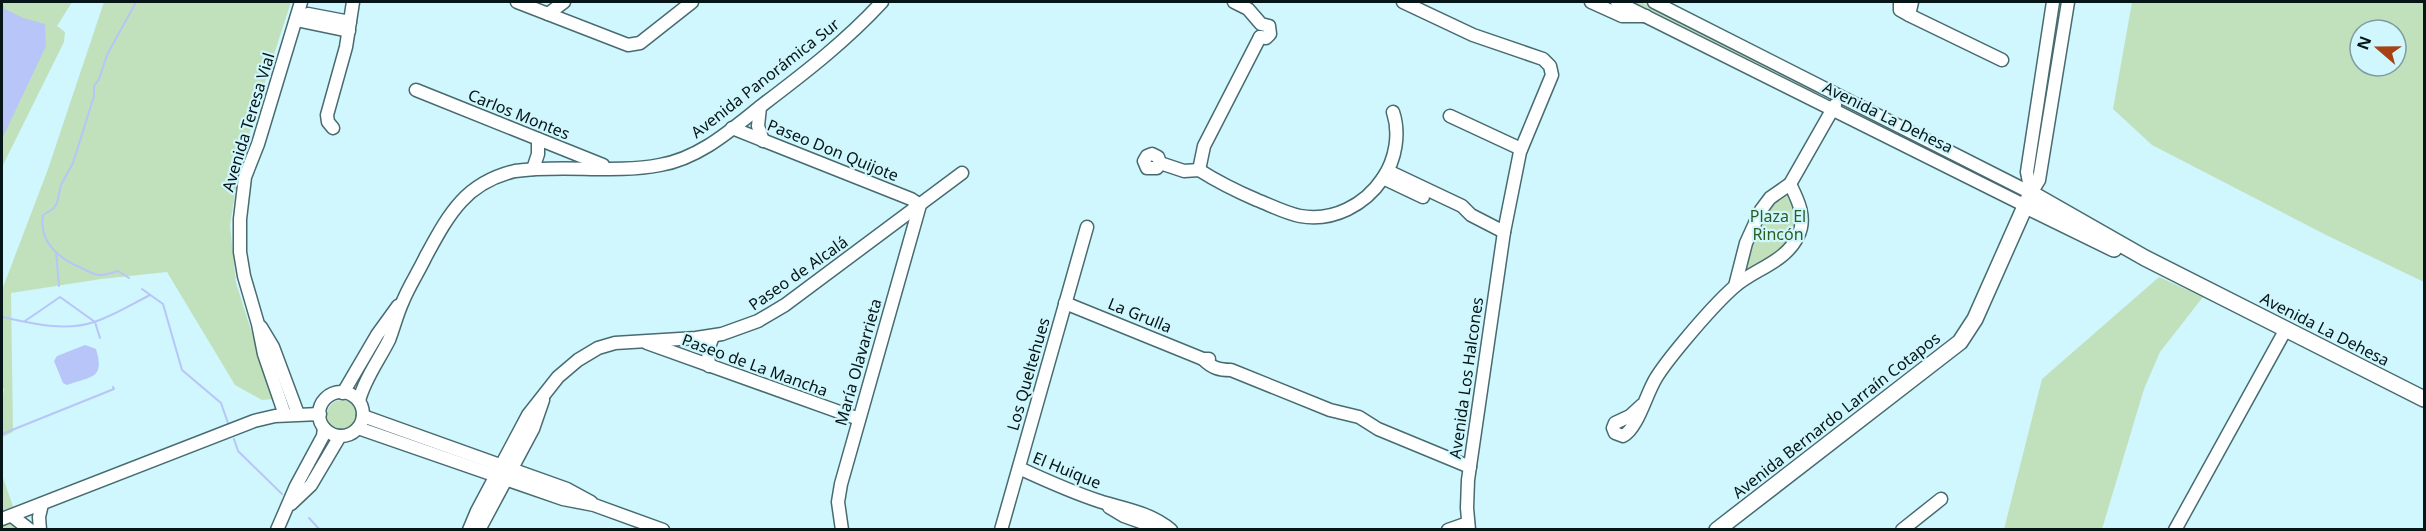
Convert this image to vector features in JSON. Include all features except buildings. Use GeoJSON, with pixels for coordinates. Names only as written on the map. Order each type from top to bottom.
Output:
{"type":"FeatureCollection","features":[{"type":"Feature","properties":{"kind":"main road","name":"Avenida La Dehesa"},"geometry":{"type":"LineString","coordinates":[[2028,200],[2424,399]]}},
{"type":"Feature","properties":{"kind":"main road","name":"Avenida Bernardo Larraín Cotapos"},"geometry":{"type":"LineString","coordinates":[[1717,530],[1734,524],[1960,342],[1975,319],[2028,200]]}},
{"type":"Feature","properties":{"kind":"street"},"geometry":{"type":"LineString","coordinates":[[333,128],[328,122],[327,115],[350,26],[353,2]]}},
{"type":"Feature","properties":{"kind":"street"},"geometry":{"type":"LineString","coordinates":[[517,2],[624,45],[640,43],[692,2]]}},
{"type":"Feature","properties":{"kind":"street"},"geometry":{"type":"LineString","coordinates":[[548,14],[564,2]]}},
{"type":"Feature","properties":{"kind":"street","name":"Avenida Panorámica Sur"},"geometry":{"type":"LineString","coordinates":[[359,401],[388,341],[403,301],[446,220],[461,200],[475,188],[497,176],[532,169],[650,167],[673,162],[704,149],[841,41],[882,2]]}},
{"type":"Feature","properties":{"kind":"street"},"geometry":{"type":"LineString","coordinates":[[1200,170],[1204,146],[1260,38],[1256,30],[1261,24],[1248,9],[1234,2]]}},
{"type":"Feature","properties":{"kind":"street","name":"Avenida Los Halcones"},"geometry":{"type":"LineString","coordinates":[[1403,2],[1473,35],[1544,59],[1550,66],[1552,75],[1521,149],[1504,232],[1470,467],[1467,494],[1469,526]]}},
{"type":"Feature","properties":{"kind":"street"},"geometry":{"type":"LineString","coordinates":[[1591,2],[1622,16],[1646,16]]}},
{"type":"Feature","properties":{"kind":"street","name":"Avenida La Dehesa"},"geometry":{"type":"LineString","coordinates":[[1617,2],[1832,109],[2028,200]]}},
{"type":"Feature","properties":{"kind":"street","name":"Avenida La Dehesa"},"geometry":{"type":"LineString","coordinates":[[1654,2],[1840,95],[2028,200]]}},
{"type":"Feature","properties":{"kind":"street"},"geometry":{"type":"LineString","coordinates":[[1900,2],[1900,10],[2002,60]]}},
{"type":"Feature","properties":{"kind":"street"},"geometry":{"type":"LineString","coordinates":[[1909,15],[1912,2]]}},
{"type":"Feature","properties":{"kind":"street","name":"Avenida Bernardo Larraín Cotapos"},"geometry":{"type":"LineString","coordinates":[[2028,200],[2027,172],[2053,2]]}},
{"type":"Feature","properties":{"kind":"street","name":"Avenida Bernardo Larraín Cotapos"},"geometry":{"type":"LineString","coordinates":[[2028,200],[2039,180],[2068,2]]}},
{"type":"Feature","properties":{"kind":"street"},"geometry":{"type":"LineString","coordinates":[[298,11],[350,26]]}},
{"type":"Feature","properties":{"kind":"street","name":"Avenida Teresa Vial"},"geometry":{"type":"LineString","coordinates":[[285,415],[264,354],[242,264],[239,235],[245,177],[258,144],[298,11]]}},
{"type":"Feature","properties":{"kind":"street"},"geometry":{"type":"LineString","coordinates":[[2046,49],[2060,51]]}},
{"type":"Feature","properties":{"kind":"street"},"geometry":{"type":"LineString","coordinates":[[2041,80],[2054,83]]}},
{"type":"Feature","properties":{"kind":"street","name":"Carlos Montes"},"geometry":{"type":"LineString","coordinates":[[416,90],[610,168]]}},
{"type":"Feature","properties":{"kind":"street"},"geometry":{"type":"LineString","coordinates":[[1735,286],[1746,243],[1761,210],[1770,198],[1790,184],[1840,95]]}},
{"type":"Feature","properties":{"kind":"street"},"geometry":{"type":"LineString","coordinates":[[760,107],[758,126],[763,141]]}},
{"type":"Feature","properties":{"kind":"street"},"geometry":{"type":"LineString","coordinates":[[1160,163],[1184,171],[1200,170],[1218,183],[1297,216],[1325,216],[1351,207],[1367,197],[1386,174],[1396,140],[1396,121],[1393,112]]}},
{"type":"Feature","properties":{"kind":"street"},"geometry":{"type":"LineString","coordinates":[[1450,116],[1521,149]]}},
{"type":"Feature","properties":{"kind":"street","name":"Paseo Don Quijote"},"geometry":{"type":"LineString","coordinates":[[732,128],[920,205]]}},
{"type":"Feature","properties":{"kind":"street"},"geometry":{"type":"LineString","coordinates":[[532,169],[538,154],[538,139]]}},
{"type":"Feature","properties":{"kind":"street","name":"Paseo de Alcalá"},"geometry":{"type":"LineString","coordinates":[[479,530],[528,415],[565,370],[585,355],[615,343],[713,336],[751,325],[775,312],[962,173]]}},
{"type":"Feature","properties":{"kind":"street"},"geometry":{"type":"LineString","coordinates":[[1386,174],[1457,213],[1471,215],[1504,232]]}},
{"type":"Feature","properties":{"kind":"street"},"geometry":{"type":"LineString","coordinates":[[1642,405],[1665,364],[1735,286],[1779,258],[1798,236],[1802,225],[1801,211],[1790,184]]}},
{"type":"Feature","properties":{"kind":"street","name":"María Olavarrieta"},"geometry":{"type":"LineString","coordinates":[[842,530],[838,511],[839,493],[920,205]]}},
{"type":"Feature","properties":{"kind":"street","name":"Los Queltehues"},"geometry":{"type":"LineString","coordinates":[[1001,530],[1087,227]]}},
{"type":"Feature","properties":{"kind":"street"},"geometry":{"type":"LineString","coordinates":[[885,231],[900,235],[909,244]]}},
{"type":"Feature","properties":{"kind":"street","name":"Avenida Panorámica Sur"},"geometry":{"type":"LineString","coordinates":[[343,393],[377,335],[403,301]]}},
{"type":"Feature","properties":{"kind":"street","name":"La Grulla"},"geometry":{"type":"LineString","coordinates":[[1065,303],[1203,358],[1211,367],[1219,370],[1232,370],[1330,410],[1359,417],[1378,429],[1470,467]]}},
{"type":"Feature","properties":{"kind":"street","name":"Avenida Teresa Vial"},"geometry":{"type":"LineString","coordinates":[[258,324],[273,347],[298,414]]}},
{"type":"Feature","properties":{"kind":"street"},"geometry":{"type":"LineString","coordinates":[[2175,530],[2286,329]]}},
{"type":"Feature","properties":{"kind":"street"},"geometry":{"type":"LineString","coordinates":[[709,366],[708,350],[713,336]]}},
{"type":"Feature","properties":{"kind":"street","name":"Paseo de La Mancha"},"geometry":{"type":"LineString","coordinates":[[641,340],[860,419]]}},
{"type":"Feature","properties":{"kind":"street"},"geometry":{"type":"LineString","coordinates":[[277,530],[290,505],[296,486],[323,436],[324,428],[320,414],[322,405],[334,394],[343,393],[352,395],[359,401],[363,416],[358,428],[350,434],[340,436],[331,434],[324,428]]}},
{"type":"Feature","properties":{"kind":"street"},"geometry":{"type":"LineString","coordinates":[[7,518],[246,424],[285,415],[320,414]]}},
{"type":"Feature","properties":{"kind":"street"},"geometry":{"type":"LineString","coordinates":[[363,416],[438,449]]}},
{"type":"Feature","properties":{"kind":"street"},"geometry":{"type":"LineString","coordinates":[[358,428],[438,449],[504,472],[572,501],[594,504],[663,530]]}},
{"type":"Feature","properties":{"kind":"street"},"geometry":{"type":"LineString","coordinates":[[290,505],[311,485],[340,436]]}},
{"type":"Feature","properties":{"kind":"street","name":"El Huique"},"geometry":{"type":"LineString","coordinates":[[1018,468],[1104,502],[1120,505],[1151,517],[1172,530]]}},
{"type":"Feature","properties":{"kind":"street","name":"Paseo de Alcalá"},"geometry":{"type":"LineString","coordinates":[[469,530],[504,472]]}},
{"type":"Feature","properties":{"kind":"street"},"geometry":{"type":"LineString","coordinates":[[1902,530],[1941,499]]}},
{"type":"Feature","properties":{"kind":"street","name":"El Huique"},"geometry":{"type":"LineString","coordinates":[[1104,502],[1118,513],[1163,530]]}},
{"type":"Feature","properties":{"kind":"street"},"geometry":{"type":"LineString","coordinates":[[40,530],[39,517],[42,504]]}},
{"type":"Feature","properties":{"kind":"street"},"geometry":{"type":"LineString","coordinates":[[7,518],[30,530]]}},
{"type":"Feature","properties":{"kind":"street"},"geometry":{"type":"LineString","coordinates":[[1448,530],[1469,526]]}},
{"type":"Feature","properties":{"kind":"green space"},"geometry":{"type":"Polygon","coordinates":[[[2,2],[72,2],[57,26],[65,32],[64,42],[2,167],[2,2]]]}},
{"type":"Feature","properties":{"kind":"green space"},"geometry":{"type":"Polygon","coordinates":[[[104,2],[291,2],[255,113],[237,181],[230,225],[236,283],[273,399],[262,400],[235,385],[167,272],[101,279],[11,293],[13,432],[2,437],[4,389],[2,388],[2,290],[48,169],[104,2]]]}},
{"type":"Feature","properties":{"kind":"green space"},"geometry":{"type":"Polygon","coordinates":[[[1627,2],[1641,2],[1814,88],[1816,94],[1811,94],[1627,2]]]}},
{"type":"Feature","properties":{"kind":"green space"},"geometry":{"type":"Polygon","coordinates":[[[2132,2],[2424,2],[2424,282],[2326,235],[2152,145],[2113,109],[2132,2]]]}},
{"type":"Feature","properties":{"kind":"green space"},"geometry":{"type":"Polygon","coordinates":[[[1842,103],[2005,184],[2003,189],[1846,110],[1841,105],[1842,103]]]}},
{"type":"Feature","properties":{"kind":"green space","name":"Plaza El Rincón"},"geometry":{"type":"Polygon","coordinates":[[[1787,191],[1797,213],[1794,235],[1775,257],[1745,272],[1749,250],[1766,209],[1787,191]]]}},
{"type":"Feature","properties":{"kind":"green space"},"geometry":{"type":"Polygon","coordinates":[[[2159,277],[2203,297],[2160,352],[2144,389],[2102,529],[2004,529],[2042,379],[2159,277]]]}},
{"type":"Feature","properties":{"kind":"green space"},"geometry":{"type":"Polygon","coordinates":[[[342,400],[353,404],[357,415],[353,426],[342,430],[331,426],[327,415],[331,404],[342,400]]]}},
{"type":"Feature","properties":{"kind":"green space"},"geometry":{"type":"Polygon","coordinates":[[[2,475],[21,529],[2,529],[2,475]]]}},
{"type":"Feature","properties":{"kind":"water"},"geometry":{"type":"Polygon","coordinates":[[[2,2],[5,9],[23,18],[45,24],[46,46],[2,139],[2,2]]]}},
{"type":"Feature","properties":{"kind":"water"},"geometry":{"type":"Polygon","coordinates":[[[85,345],[96,349],[99,366],[97,371],[90,378],[67,385],[63,383],[54,361],[57,356],[85,345]]]}},
{"type":"Feature","properties":{"kind":"waterway"},"geometry":{"type":"LineString","coordinates":[[129,278],[118,271],[99,275],[69,262],[56,252],[46,239],[42,224],[43,215],[53,209],[57,203],[61,185],[73,163],[94,96],[94,86],[99,79],[107,55],[136,2]]}},
{"type":"Feature","properties":{"kind":"waterway"},"geometry":{"type":"LineString","coordinates":[[56,252],[59,286]]}},
{"type":"Feature","properties":{"kind":"waterway"},"geometry":{"type":"LineString","coordinates":[[142,289],[163,304],[182,370],[221,403],[229,426]]}},
{"type":"Feature","properties":{"kind":"waterway"},"geometry":{"type":"LineString","coordinates":[[2,317],[48,326],[83,325],[108,317],[150,295]]}},
{"type":"Feature","properties":{"kind":"waterway"},"geometry":{"type":"LineString","coordinates":[[25,321],[60,297],[95,322],[100,338]]}},
{"type":"Feature","properties":{"kind":"waterway"},"geometry":{"type":"LineString","coordinates":[[2,434],[114,389],[113,387]]}},
{"type":"Feature","properties":{"kind":"waterway"},"geometry":{"type":"LineString","coordinates":[[234,439],[238,451],[282,494]]}},
{"type":"Feature","properties":{"kind":"waterway"},"geometry":{"type":"LineString","coordinates":[[309,518],[320,530]]}}]}
